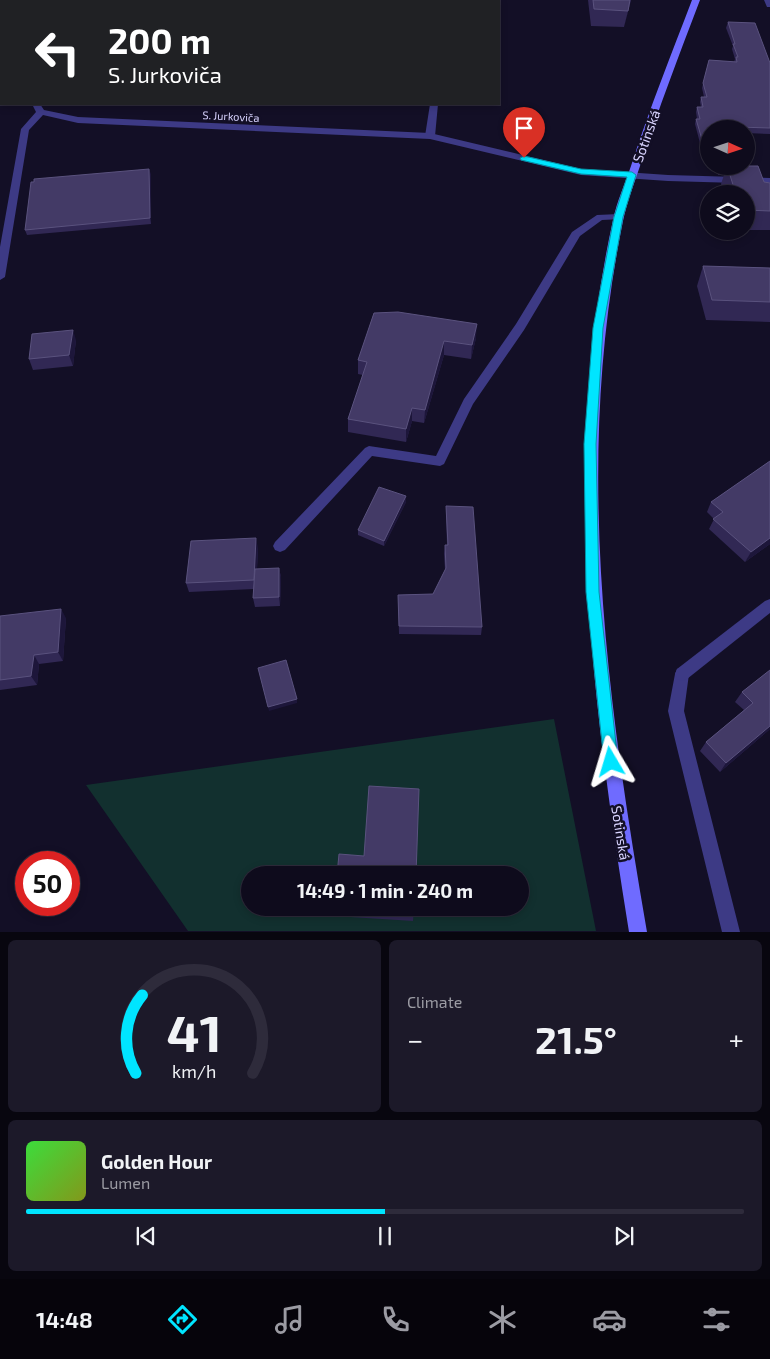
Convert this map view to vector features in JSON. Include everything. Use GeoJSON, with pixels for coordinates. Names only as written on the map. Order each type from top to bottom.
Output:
{"type":"FeatureCollection","features":[{"type":"Feature","properties":{"kind":"main road","name":"Sotinská"},"geometry":{"type":"LineString","coordinates":[[638,932],[613,781],[594,602],[590,444],[594,367],[603,298],[618,217],[696,0]]}},
{"type":"Feature","properties":{"kind":"street"},"geometry":{"type":"LineString","coordinates":[[768,0],[770,5]]}},
{"type":"Feature","properties":{"kind":"street"},"geometry":{"type":"LineString","coordinates":[[430,136],[434,105]]}},
{"type":"Feature","properties":{"kind":"street","name":"S. Jurkoviča"},"geometry":{"type":"LineString","coordinates":[[39,108],[78,120],[430,136],[581,172],[770,181]]}},
{"type":"Feature","properties":{"kind":"street"},"geometry":{"type":"LineString","coordinates":[[0,277],[3,236],[25,129],[39,108]]}},
{"type":"Feature","properties":{"kind":"street"},"geometry":{"type":"LineString","coordinates":[[280,546],[368,451],[440,461],[468,402],[520,327],[576,234],[600,217],[618,217]]}},
{"type":"Feature","properties":{"kind":"street"},"geometry":{"type":"LineString","coordinates":[[731,932],[676,711],[682,674],[770,605]]}},
{"type":"Feature","properties":{"kind":"green space"},"geometry":{"type":"Polygon","coordinates":[[[554,719],[596,931],[188,931],[86,785],[554,719]]]}},
{"type":"Feature","properties":{"kind":"building"},"geometry":{"type":"Polygon","coordinates":[[[593,0],[630,0],[628,11],[594,9],[593,0]]]}},
{"type":"Feature","properties":{"kind":"building"},"geometry":{"type":"Polygon","coordinates":[[[728,22],[755,23],[770,63],[770,128],[755,128],[755,120],[700,120],[700,133],[696,119],[700,119],[697,107],[703,107],[701,97],[707,97],[703,83],[709,60],[737,62],[736,57],[738,57],[733,44],[735,44],[728,22]]]}},
{"type":"Feature","properties":{"kind":"building"},"geometry":{"type":"Polygon","coordinates":[[[755,166],[758,166],[764,182],[770,183],[770,211],[755,210],[755,185],[733,185],[730,175],[755,175],[755,166]]]}},
{"type":"Feature","properties":{"kind":"building"},"geometry":{"type":"Polygon","coordinates":[[[149,169],[150,218],[25,230],[31,182],[34,182],[34,179],[149,169]]]}},
{"type":"Feature","properties":{"kind":"building"},"geometry":{"type":"Polygon","coordinates":[[[703,266],[770,268],[770,302],[712,300],[703,266]]]}},
{"type":"Feature","properties":{"kind":"building"},"geometry":{"type":"Polygon","coordinates":[[[398,312],[477,324],[472,345],[444,341],[425,410],[412,408],[406,429],[348,419],[367,362],[358,360],[374,313],[398,312]]]}},
{"type":"Feature","properties":{"kind":"building"},"geometry":{"type":"Polygon","coordinates":[[[73,330],[69,355],[29,359],[32,334],[73,330]]]}},
{"type":"Feature","properties":{"kind":"building"},"geometry":{"type":"Polygon","coordinates":[[[770,461],[770,538],[751,552],[713,519],[723,512],[711,502],[770,461]]]}},
{"type":"Feature","properties":{"kind":"building"},"geometry":{"type":"Polygon","coordinates":[[[379,487],[406,496],[384,541],[358,530],[379,487]]]}},
{"type":"Feature","properties":{"kind":"building"},"geometry":{"type":"Polygon","coordinates":[[[446,506],[473,507],[482,627],[399,626],[398,595],[433,594],[446,568],[445,545],[448,545],[446,506]]]}},
{"type":"Feature","properties":{"kind":"building"},"geometry":{"type":"Polygon","coordinates":[[[256,538],[254,580],[186,583],[191,541],[256,538]]]}},
{"type":"Feature","properties":{"kind":"building"},"geometry":{"type":"Polygon","coordinates":[[[279,568],[279,597],[253,598],[255,569],[279,568]]]}},
{"type":"Feature","properties":{"kind":"building"},"geometry":{"type":"Polygon","coordinates":[[[61,609],[58,652],[34,655],[31,676],[0,680],[0,616],[61,609]]]}},
{"type":"Feature","properties":{"kind":"building"},"geometry":{"type":"Polygon","coordinates":[[[286,660],[297,699],[268,707],[258,668],[286,660]]]}},
{"type":"Feature","properties":{"kind":"building"},"geometry":{"type":"Polygon","coordinates":[[[770,670],[770,726],[726,763],[706,742],[753,703],[742,692],[770,670]]]}},
{"type":"Feature","properties":{"kind":"building"},"geometry":{"type":"Polygon","coordinates":[[[369,786],[419,789],[416,866],[338,866],[339,854],[364,856],[369,786]]]}},
{"type":"Feature","properties":{"kind":"route"},"geometry":{"type":"LineString","coordinates":[[524,158],[581,172],[632,175],[618,217],[598,328],[590,444],[593,592],[599,666],[611,762]]}}]}
